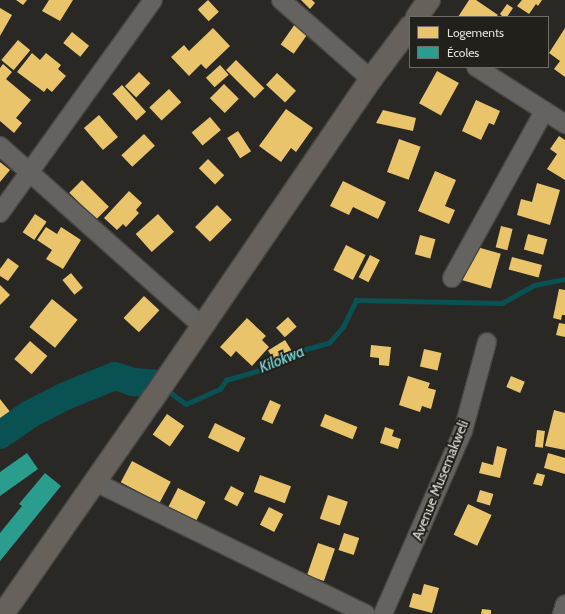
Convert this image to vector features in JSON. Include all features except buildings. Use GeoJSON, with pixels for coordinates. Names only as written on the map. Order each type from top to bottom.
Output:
{"type":"FeatureCollection","features":[{"type":"Feature","properties":{"kind":"main road"},"geometry":{"type":"LineString","coordinates":[[418,16],[429,0]]}},
{"type":"Feature","properties":{"kind":"main road"},"geometry":{"type":"LineString","coordinates":[[3,614],[152,400],[371,79],[409,28]]}},
{"type":"Feature","properties":{"kind":"street"},"geometry":{"type":"LineString","coordinates":[[0,213],[152,0]]}},
{"type":"Feature","properties":{"kind":"street"},"geometry":{"type":"LineString","coordinates":[[281,0],[371,79]]}},
{"type":"Feature","properties":{"kind":"street"},"geometry":{"type":"LineString","coordinates":[[478,68],[565,124]]}},
{"type":"Feature","properties":{"kind":"street"},"geometry":{"type":"LineString","coordinates":[[452,278],[544,111]]}},
{"type":"Feature","properties":{"kind":"street"},"geometry":{"type":"LineString","coordinates":[[0,146],[202,326]]}},
{"type":"Feature","properties":{"kind":"street","name":"Avenue Musemakweli"},"geometry":{"type":"LineString","coordinates":[[383,614],[463,431],[487,342]]}},
{"type":"Feature","properties":{"kind":"street"},"geometry":{"type":"LineString","coordinates":[[95,482],[357,612]]}},
{"type":"Feature","properties":{"kind":"street"},"geometry":{"type":"LineString","coordinates":[[562,614],[565,604]]}},
{"type":"Feature","properties":{"kind":"waterway","name":"Kilokwa"},"geometry":{"type":"LineString","coordinates":[[166,389],[186,404],[220,389],[226,380],[267,368],[306,349],[329,343],[343,327],[356,300],[502,303],[534,285],[565,279]]}},
{"type":"Feature","properties":{"kind":"waterway","name":"Kilokwa"},"geometry":{"type":"LineString","coordinates":[[0,435],[30,414],[63,397],[115,376],[133,382],[159,384]]}}]}
